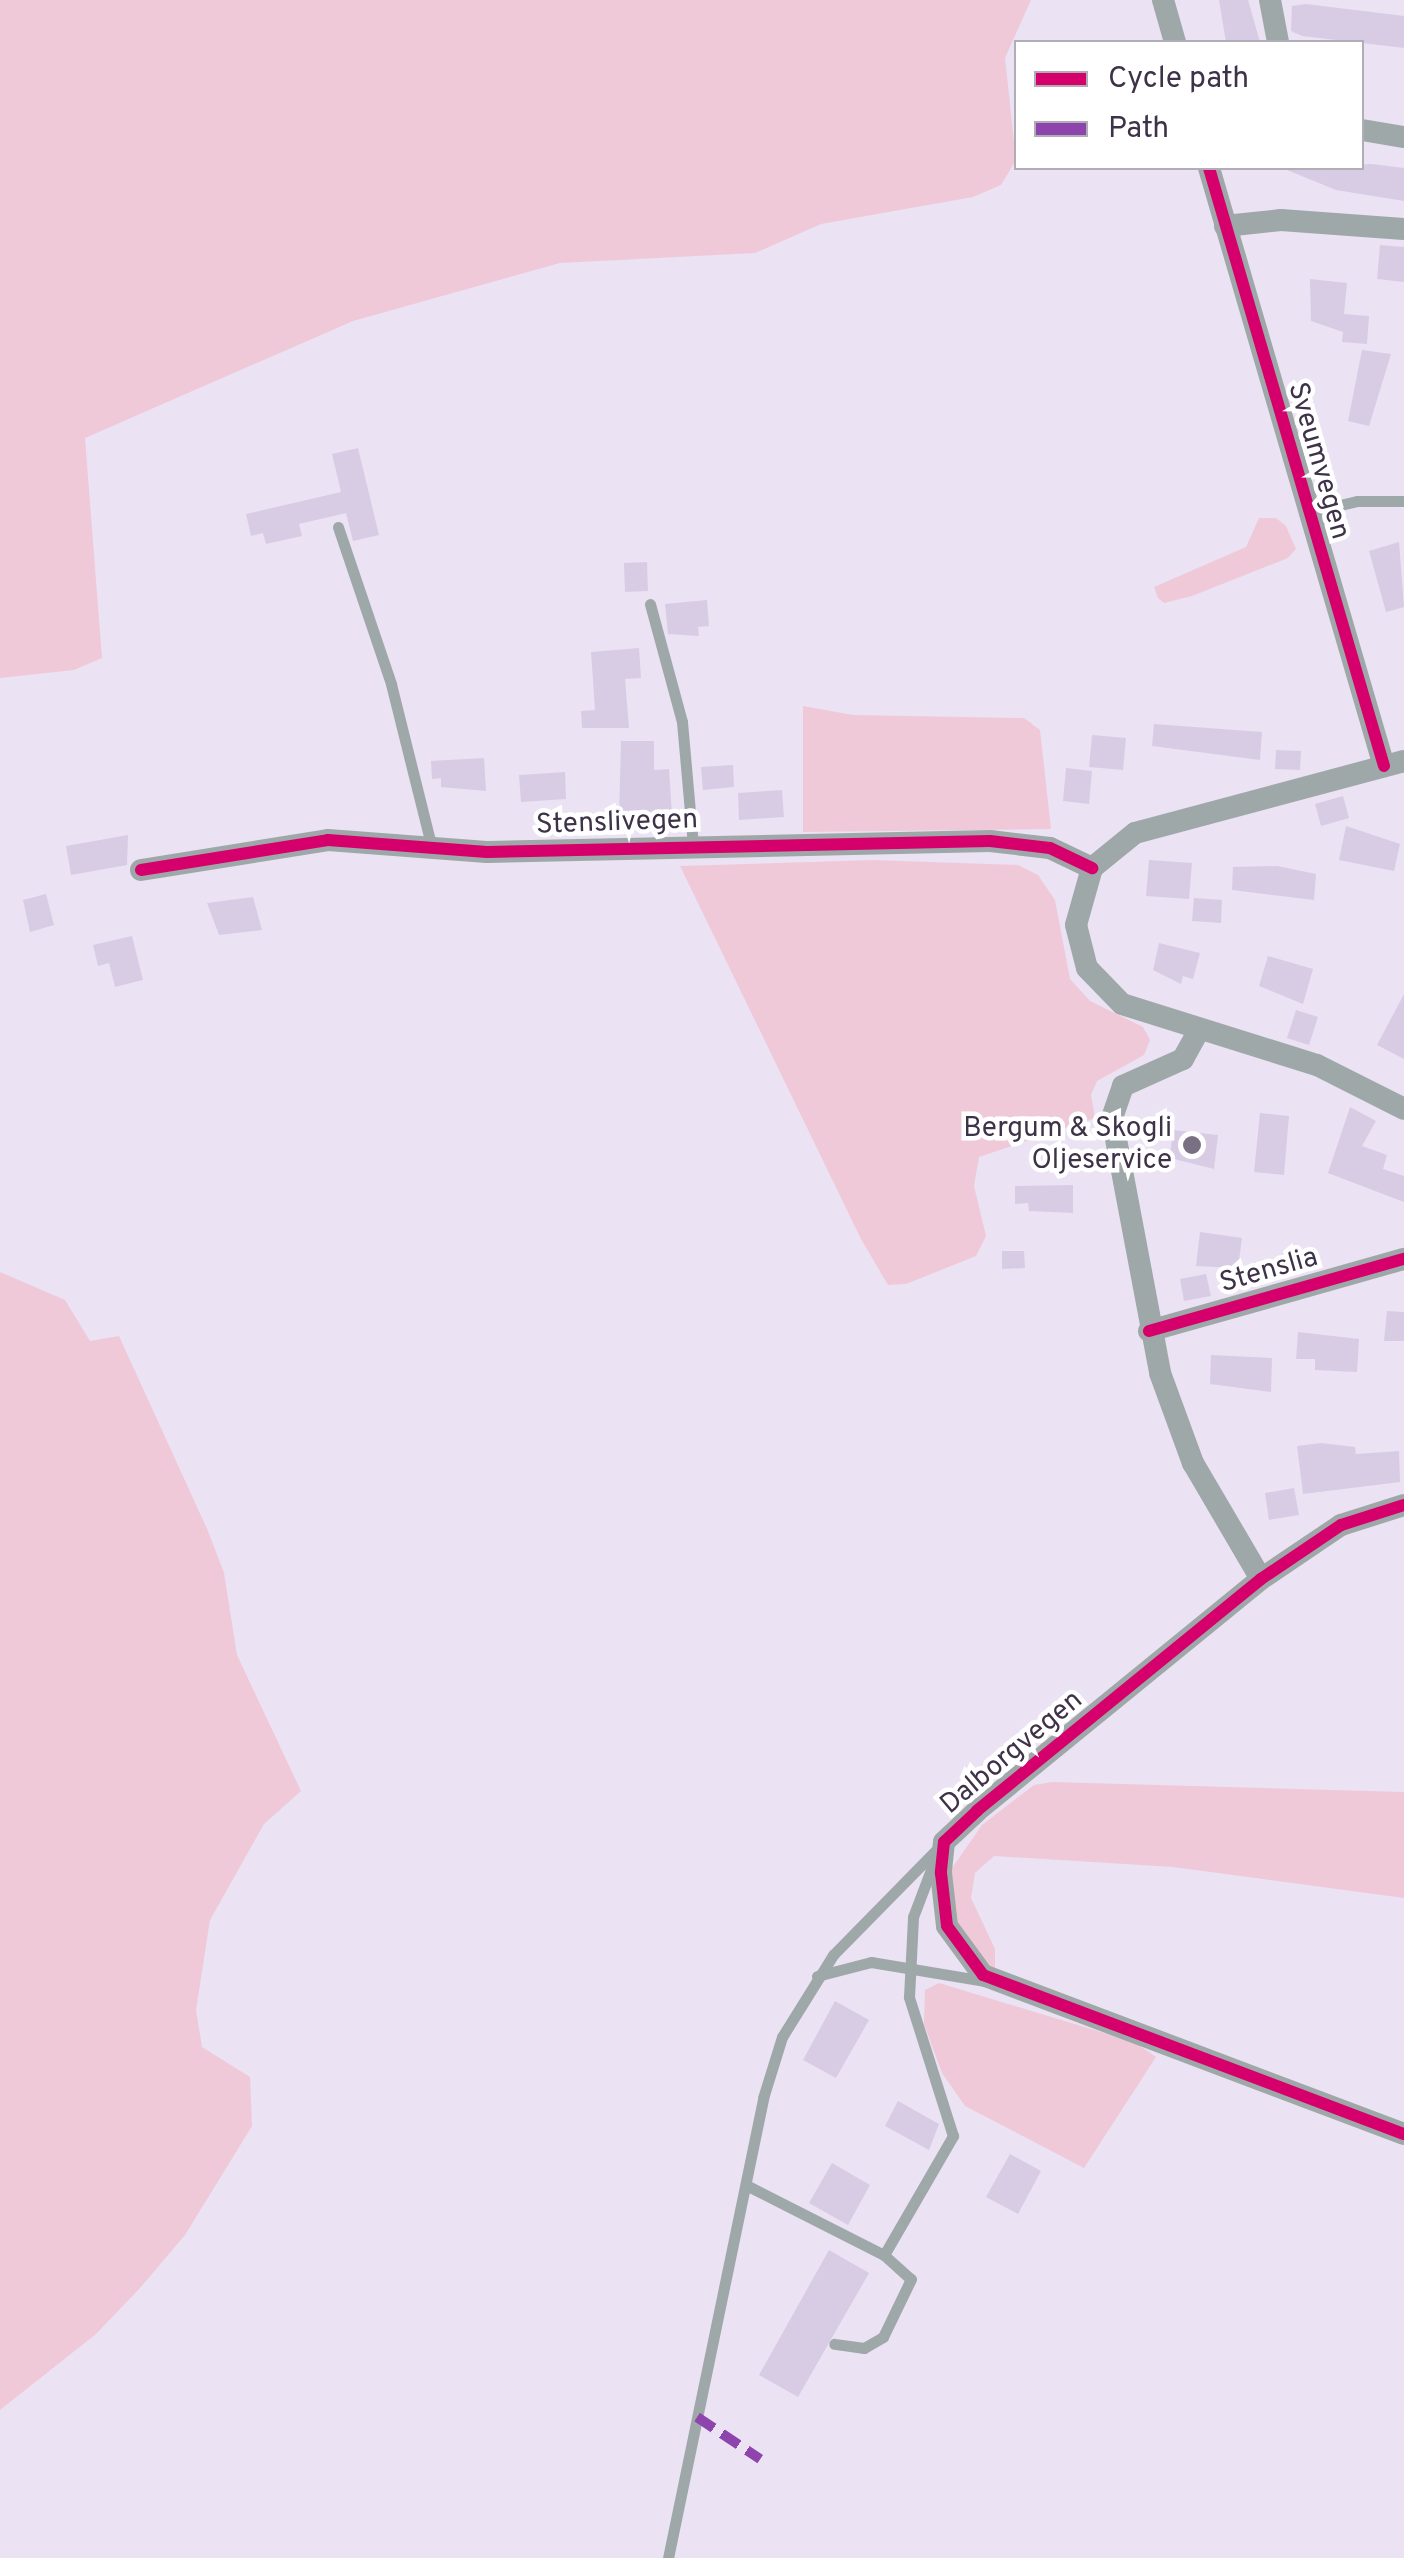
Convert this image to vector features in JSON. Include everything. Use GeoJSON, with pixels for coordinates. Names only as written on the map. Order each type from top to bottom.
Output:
{"type":"FeatureCollection","features":[{"type":"Feature","properties":{"kind":"street"},"geometry":{"type":"LineString","coordinates":[[1163,0],[1174,40]]}},
{"type":"Feature","properties":{"kind":"street"},"geometry":{"type":"LineString","coordinates":[[1270,0],[1278,40]]}},
{"type":"Feature","properties":{"kind":"street"},"geometry":{"type":"LineString","coordinates":[[1364,130],[1404,137]]}},
{"type":"Feature","properties":{"kind":"street","name":"Sveumvegen"},"geometry":{"type":"LineString","coordinates":[[1211,170],[1306,513],[1394,764]]}},
{"type":"Feature","properties":{"kind":"street"},"geometry":{"type":"LineString","coordinates":[[1226,226],[1282,220],[1404,229]]}},
{"type":"Feature","properties":{"kind":"street"},"geometry":{"type":"LineString","coordinates":[[1394,764],[1150,827],[1114,845],[1092,868],[1076,926],[1094,978],[1134,1010],[1334,1071],[1404,1109]]}},
{"type":"Feature","properties":{"kind":"street","name":"Stenslivegen"},"geometry":{"type":"LineString","coordinates":[[141,870],[304,840],[432,848],[990,842],[1050,848],[1092,868]]}},
{"type":"Feature","properties":{"kind":"street"},"geometry":{"type":"LineString","coordinates":[[1199,1030],[1183,1059],[1130,1080],[1114,1100],[1149,1331],[1193,1463],[1261,1579]]}},
{"type":"Feature","properties":{"kind":"street","name":"Stenslia"},"geometry":{"type":"LineString","coordinates":[[1149,1331],[1404,1259]]}},
{"type":"Feature","properties":{"kind":"street","name":"Dalborgvegen"},"geometry":{"type":"LineString","coordinates":[[1404,1506],[1341,1525],[1261,1579],[944,1842],[946,1926],[963,1955],[999,1982],[1404,2134]]}},
{"type":"Feature","properties":{"kind":"lane"},"geometry":{"type":"LineString","coordinates":[[1306,513],[1357,501],[1404,501]]}},
{"type":"Feature","properties":{"kind":"lane"},"geometry":{"type":"LineString","coordinates":[[338,527],[391,684],[432,848]]}},
{"type":"Feature","properties":{"kind":"lane"},"geometry":{"type":"LineString","coordinates":[[650,604],[682,722],[694,846]]}},
{"type":"Feature","properties":{"kind":"lane"},"geometry":{"type":"LineString","coordinates":[[884,2254],[953,2136],[915,2028],[908,1967],[918,1899],[944,1842]]}},
{"type":"Feature","properties":{"kind":"lane"},"geometry":{"type":"LineString","coordinates":[[668,2558],[773,2060],[815,1977],[944,1842]]}},
{"type":"Feature","properties":{"kind":"lane"},"geometry":{"type":"LineString","coordinates":[[815,1977],[857,1963],[999,1982]]}},
{"type":"Feature","properties":{"kind":"lane"},"geometry":{"type":"LineString","coordinates":[[746,2185],[884,2254],[911,2279],[890,2326],[873,2346],[834,2344]]}},
{"type":"Feature","properties":{"kind":"shaded area"},"geometry":{"type":"Polygon","coordinates":[[[0,0],[1031,0],[1005,58],[1014,163],[1001,185],[973,197],[821,224],[755,253],[560,263],[353,321],[85,438],[102,658],[74,670],[0,678],[0,0]]]}},
{"type":"Feature","properties":{"kind":"shaded area"},"geometry":{"type":"Polygon","coordinates":[[[1259,518],[1276,518],[1286,526],[1296,549],[1288,558],[1192,596],[1164,603],[1158,598],[1154,587],[1246,547],[1259,518]]]}},
{"type":"Feature","properties":{"kind":"shaded area"},"geometry":{"type":"Polygon","coordinates":[[[803,706],[853,715],[1024,718],[1040,730],[1051,829],[803,832],[803,706]]]}},
{"type":"Feature","properties":{"kind":"shaded area"},"geometry":{"type":"Polygon","coordinates":[[[873,860],[1018,865],[1038,875],[1055,900],[1070,979],[1090,1001],[1143,1027],[1150,1040],[1144,1055],[1097,1081],[1091,1095],[1095,1118],[979,1157],[974,1186],[986,1236],[976,1256],[906,1284],[888,1285],[861,1239],[680,866],[873,860]]]}},
{"type":"Feature","properties":{"kind":"shaded area"},"geometry":{"type":"Polygon","coordinates":[[[0,1272],[65,1300],[90,1341],[119,1336],[208,1531],[224,1573],[237,1655],[301,1791],[264,1824],[210,1920],[196,2010],[202,2047],[250,2077],[252,2126],[185,2235],[140,2288],[96,2334],[0,2410],[0,1272]]]}},
{"type":"Feature","properties":{"kind":"shaded area"},"geometry":{"type":"Polygon","coordinates":[[[1052,1782],[1404,1792],[1404,1898],[1173,1867],[994,1856],[975,1873],[971,1898],[995,1949],[995,1971],[959,1931],[951,1908],[952,1868],[982,1825],[1034,1785],[1052,1782]]]}},
{"type":"Feature","properties":{"kind":"shaded area"},"geometry":{"type":"Polygon","coordinates":[[[939,1983],[1134,2042],[1156,2057],[1084,2168],[965,2106],[942,2073],[924,2024],[925,1990],[939,1983]]]}},
{"type":"Feature","properties":{"kind":"building"},"geometry":{"type":"Polygon","coordinates":[[[1219,0],[1248,0],[1259,40],[1226,40],[1219,0]]]}},
{"type":"Feature","properties":{"kind":"building"},"geometry":{"type":"Polygon","coordinates":[[[1306,4],[1404,16],[1404,48],[1364,43],[1364,40],[1302,36],[1291,31],[1292,6],[1306,4]]]}},
{"type":"Feature","properties":{"kind":"building"},"geometry":{"type":"Polygon","coordinates":[[[1364,164],[1404,168],[1404,201],[1336,190],[1287,170],[1364,170],[1364,164]]]}},
{"type":"Feature","properties":{"kind":"building"},"geometry":{"type":"Polygon","coordinates":[[[1380,245],[1404,247],[1404,282],[1377,279],[1380,245]]]}},
{"type":"Feature","properties":{"kind":"building"},"geometry":{"type":"Polygon","coordinates":[[[1310,279],[1347,283],[1344,314],[1369,316],[1367,344],[1342,342],[1343,332],[1311,321],[1310,279]]]}},
{"type":"Feature","properties":{"kind":"building"},"geometry":{"type":"Polygon","coordinates":[[[1362,350],[1391,354],[1369,426],[1348,421],[1362,350]]]}},
{"type":"Feature","properties":{"kind":"building"},"geometry":{"type":"Polygon","coordinates":[[[358,448],[379,535],[353,541],[346,513],[299,524],[302,536],[266,544],[263,533],[251,536],[246,514],[341,492],[332,454],[358,448]]]}},
{"type":"Feature","properties":{"kind":"building"},"geometry":{"type":"Polygon","coordinates":[[[1399,542],[1404,607],[1386,612],[1369,551],[1399,542]]]}},
{"type":"Feature","properties":{"kind":"building"},"geometry":{"type":"Polygon","coordinates":[[[647,562],[648,591],[625,592],[624,563],[647,562]]]}},
{"type":"Feature","properties":{"kind":"building"},"geometry":{"type":"Polygon","coordinates":[[[707,600],[709,626],[698,627],[699,636],[668,634],[665,604],[707,600]]]}},
{"type":"Feature","properties":{"kind":"building"},"geometry":{"type":"Polygon","coordinates":[[[639,648],[641,678],[625,679],[629,728],[582,728],[581,711],[595,710],[591,652],[639,648]]]}},
{"type":"Feature","properties":{"kind":"building"},"geometry":{"type":"Polygon","coordinates":[[[1154,724],[1262,732],[1260,760],[1152,746],[1154,724]]]}},
{"type":"Feature","properties":{"kind":"building"},"geometry":{"type":"Polygon","coordinates":[[[1092,735],[1126,738],[1123,770],[1089,767],[1092,735]]]}},
{"type":"Feature","properties":{"kind":"building"},"geometry":{"type":"Polygon","coordinates":[[[621,741],[654,741],[654,770],[669,769],[672,814],[619,818],[621,741]]]}},
{"type":"Feature","properties":{"kind":"building"},"geometry":{"type":"Polygon","coordinates":[[[1276,750],[1301,751],[1300,770],[1275,769],[1276,750]]]}},
{"type":"Feature","properties":{"kind":"building"},"geometry":{"type":"Polygon","coordinates":[[[484,758],[486,791],[441,787],[441,778],[432,779],[431,761],[484,758]]]}},
{"type":"Feature","properties":{"kind":"building"},"geometry":{"type":"Polygon","coordinates":[[[733,765],[734,787],[703,790],[701,767],[733,765]]]}},
{"type":"Feature","properties":{"kind":"building"},"geometry":{"type":"Polygon","coordinates":[[[1066,768],[1092,771],[1089,804],[1063,801],[1066,768]]]}},
{"type":"Feature","properties":{"kind":"building"},"geometry":{"type":"Polygon","coordinates":[[[565,772],[566,799],[521,802],[519,775],[565,772]]]}},
{"type":"Feature","properties":{"kind":"building"},"geometry":{"type":"Polygon","coordinates":[[[782,790],[784,817],[739,820],[738,793],[782,790]]]}},
{"type":"Feature","properties":{"kind":"building"},"geometry":{"type":"Polygon","coordinates":[[[1343,796],[1349,818],[1321,826],[1315,804],[1343,796]]]}},
{"type":"Feature","properties":{"kind":"building"},"geometry":{"type":"Polygon","coordinates":[[[1346,826],[1400,844],[1394,871],[1339,860],[1346,826]]]}},
{"type":"Feature","properties":{"kind":"building"},"geometry":{"type":"Polygon","coordinates":[[[128,835],[127,865],[71,875],[66,846],[128,835]]]}},
{"type":"Feature","properties":{"kind":"building"},"geometry":{"type":"Polygon","coordinates":[[[1149,860],[1192,863],[1189,899],[1146,896],[1149,860]]]}},
{"type":"Feature","properties":{"kind":"building"},"geometry":{"type":"Polygon","coordinates":[[[1277,866],[1316,874],[1314,900],[1232,890],[1233,867],[1277,866]]]}},
{"type":"Feature","properties":{"kind":"building"},"geometry":{"type":"Polygon","coordinates":[[[46,894],[54,925],[30,932],[23,900],[46,894]]]}},
{"type":"Feature","properties":{"kind":"building"},"geometry":{"type":"Polygon","coordinates":[[[253,897],[262,930],[219,935],[207,903],[253,897]]]}},
{"type":"Feature","properties":{"kind":"building"},"geometry":{"type":"Polygon","coordinates":[[[1194,898],[1222,900],[1221,923],[1192,921],[1194,898]]]}},
{"type":"Feature","properties":{"kind":"building"},"geometry":{"type":"Polygon","coordinates":[[[132,936],[143,980],[115,987],[109,963],[98,966],[93,945],[132,936]]]}},
{"type":"Feature","properties":{"kind":"building"},"geometry":{"type":"Polygon","coordinates":[[[1159,943],[1200,953],[1193,979],[1183,976],[1181,984],[1153,970],[1159,943]]]}},
{"type":"Feature","properties":{"kind":"building"},"geometry":{"type":"Polygon","coordinates":[[[1268,956],[1313,969],[1303,1004],[1259,986],[1268,956]]]}},
{"type":"Feature","properties":{"kind":"building"},"geometry":{"type":"Polygon","coordinates":[[[1404,994],[1404,1059],[1377,1045],[1404,994]]]}},
{"type":"Feature","properties":{"kind":"building"},"geometry":{"type":"Polygon","coordinates":[[[1296,1010],[1318,1017],[1309,1045],[1287,1038],[1296,1010]]]}},
{"type":"Feature","properties":{"kind":"building"},"geometry":{"type":"Polygon","coordinates":[[[1350,1107],[1376,1121],[1362,1146],[1387,1155],[1383,1169],[1404,1176],[1404,1202],[1328,1173],[1350,1107]]]}},
{"type":"Feature","properties":{"kind":"building"},"geometry":{"type":"Polygon","coordinates":[[[1260,1113],[1289,1116],[1284,1175],[1254,1172],[1260,1113]]]}},
{"type":"Feature","properties":{"kind":"building"},"geometry":{"type":"Polygon","coordinates":[[[1173,1130],[1218,1135],[1214,1169],[1170,1158],[1173,1130]]]}},
{"type":"Feature","properties":{"kind":"building"},"geometry":{"type":"Polygon","coordinates":[[[1073,1185],[1073,1213],[1029,1211],[1028,1203],[1015,1204],[1015,1186],[1073,1185]]]}},
{"type":"Feature","properties":{"kind":"building"},"geometry":{"type":"Polygon","coordinates":[[[1200,1232],[1242,1238],[1238,1268],[1196,1266],[1200,1232]]]}},
{"type":"Feature","properties":{"kind":"building"},"geometry":{"type":"Polygon","coordinates":[[[1002,1251],[1024,1251],[1025,1268],[1002,1269],[1002,1251]]]}},
{"type":"Feature","properties":{"kind":"building"},"geometry":{"type":"Polygon","coordinates":[[[1206,1274],[1211,1296],[1184,1301],[1180,1279],[1206,1274]]]}},
{"type":"Feature","properties":{"kind":"building"},"geometry":{"type":"Polygon","coordinates":[[[1387,1311],[1404,1312],[1404,1341],[1384,1341],[1387,1311]]]}},
{"type":"Feature","properties":{"kind":"building"},"geometry":{"type":"Polygon","coordinates":[[[1298,1332],[1359,1339],[1357,1372],[1315,1370],[1315,1359],[1296,1359],[1298,1332]]]}},
{"type":"Feature","properties":{"kind":"building"},"geometry":{"type":"Polygon","coordinates":[[[1211,1355],[1272,1358],[1271,1392],[1210,1384],[1211,1355]]]}},
{"type":"Feature","properties":{"kind":"building"},"geometry":{"type":"Polygon","coordinates":[[[1321,1443],[1355,1447],[1356,1454],[1399,1451],[1400,1482],[1303,1494],[1297,1446],[1321,1443]]]}},
{"type":"Feature","properties":{"kind":"building"},"geometry":{"type":"Polygon","coordinates":[[[1294,1488],[1299,1515],[1269,1520],[1265,1493],[1294,1488]]]}},
{"type":"Feature","properties":{"kind":"building"},"geometry":{"type":"Polygon","coordinates":[[[835,2001],[869,2020],[836,2078],[803,2060],[835,2001]]]}},
{"type":"Feature","properties":{"kind":"building"},"geometry":{"type":"Polygon","coordinates":[[[898,2101],[939,2124],[929,2150],[885,2126],[898,2101]]]}},
{"type":"Feature","properties":{"kind":"building"},"geometry":{"type":"Polygon","coordinates":[[[1010,2154],[1041,2171],[1018,2214],[986,2197],[1010,2154]]]}},
{"type":"Feature","properties":{"kind":"building"},"geometry":{"type":"Polygon","coordinates":[[[832,2163],[870,2185],[848,2225],[809,2203],[832,2163]]]}},
{"type":"Feature","properties":{"kind":"building"},"geometry":{"type":"Polygon","coordinates":[[[829,2250],[869,2273],[798,2397],[759,2375],[829,2250]]]}},
{"type":"Feature","properties":{"kind":"marked path"},"geometry":{"type":"LineString","coordinates":[[697,2417],[760,2459]]}},
{"type":"Feature","properties":{"kind":"cycle path"},"geometry":{"type":"LineString","coordinates":[[1210,170],[1384,766]]}},
{"type":"Feature","properties":{"kind":"cycle path"},"geometry":{"type":"LineString","coordinates":[[141,870],[328,840],[487,852],[990,841],[1050,848],[1092,868]]}},
{"type":"Feature","properties":{"kind":"cycle path"},"geometry":{"type":"LineString","coordinates":[[1149,1331],[1404,1259]]}},
{"type":"Feature","properties":{"kind":"cycle path"},"geometry":{"type":"LineString","coordinates":[[1404,1505],[1341,1525],[1261,1579],[977,1811],[944,1842],[941,1873],[947,1926],[983,1975],[1404,2134]]}},
{"type":"Feature","properties":{"kind":"place","name":"Bergum & Skogli Oljeservice"},"geometry":{"type":"Point","coordinates":[1192,1145]}}]}
